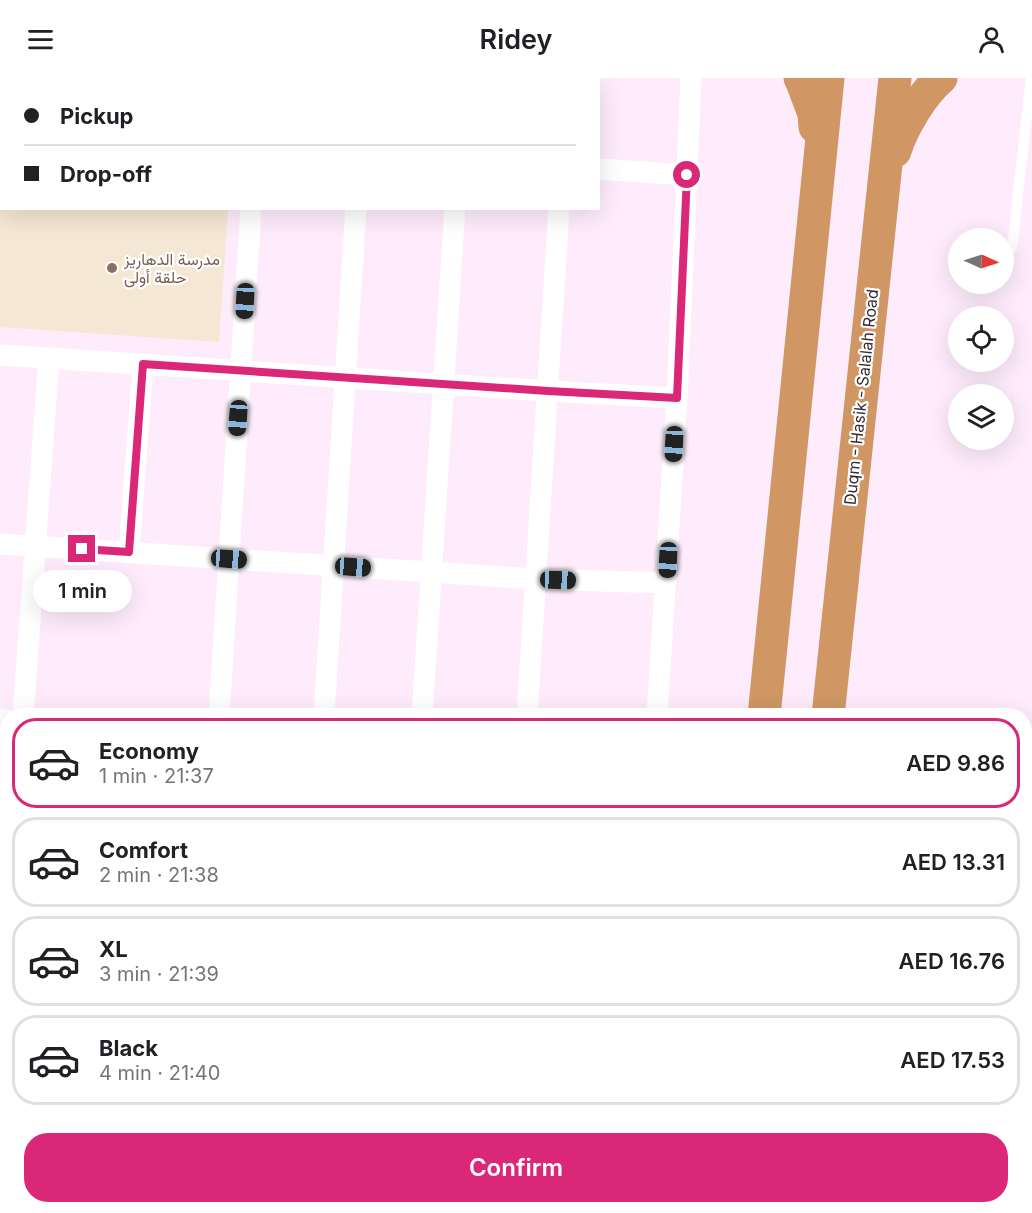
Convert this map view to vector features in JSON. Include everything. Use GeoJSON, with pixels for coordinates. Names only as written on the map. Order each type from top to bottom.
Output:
{"type":"FeatureCollection","features":[{"type":"Feature","properties":{"kind":"highway"},"geometry":{"type":"LineString","coordinates":[[800,78],[814,114],[818,167]]}},
{"type":"Feature","properties":{"kind":"highway"},"geometry":{"type":"LineString","coordinates":[[765,708],[828,78]]}},
{"type":"Feature","properties":{"kind":"highway","name":"Duqm - Hasik - Salalah Road"},"geometry":{"type":"LineString","coordinates":[[829,708],[895,78]]}},
{"type":"Feature","properties":{"kind":"highway"},"geometry":{"type":"LineString","coordinates":[[882,196],[900,135],[934,84],[941,78]]}},
{"type":"Feature","properties":{"kind":"street"},"geometry":{"type":"LineString","coordinates":[[658,708],[677,398],[692,78]]}},
{"type":"Feature","properties":{"kind":"street"},"geometry":{"type":"LineString","coordinates":[[600,169],[687,175]]}},
{"type":"Feature","properties":{"kind":"street"},"geometry":{"type":"LineString","coordinates":[[220,708],[251,210]]}},
{"type":"Feature","properties":{"kind":"street"},"geometry":{"type":"LineString","coordinates":[[324,708],[356,210]]}},
{"type":"Feature","properties":{"kind":"street"},"geometry":{"type":"LineString","coordinates":[[423,708],[455,210]]}},
{"type":"Feature","properties":{"kind":"street"},"geometry":{"type":"LineString","coordinates":[[528,708],[559,210]]}},
{"type":"Feature","properties":{"kind":"street"},"geometry":{"type":"LineString","coordinates":[[0,355],[677,398]]}},
{"type":"Feature","properties":{"kind":"street"},"geometry":{"type":"LineString","coordinates":[[24,708],[49,358]]}},
{"type":"Feature","properties":{"kind":"street"},"geometry":{"type":"LineString","coordinates":[[129,552],[143,364]]}},
{"type":"Feature","properties":{"kind":"street"},"geometry":{"type":"LineString","coordinates":[[0,544],[431,573],[666,583]]}},
{"type":"Feature","properties":{"kind":"lane"},"geometry":{"type":"LineString","coordinates":[[1014,232],[1031,78]]}},
{"type":"Feature","properties":{"kind":"lane"},"geometry":{"type":"LineString","coordinates":[[1020,184],[1032,184]]}},
{"type":"Feature","properties":{"kind":"shaded area","name":"مدرسة الدهاريز حلقة أولى"},"geometry":{"type":"Polygon","coordinates":[[[0,210],[228,210],[219,342],[0,327],[0,210]]]}},
{"type":"Feature","properties":{"kind":"place","name":"مدرسة الدهاريز حلقة أولى"},"geometry":{"type":"Point","coordinates":[112,268]}},
{"type":"Feature","properties":{"kind":"route"},"geometry":{"type":"LineString","coordinates":[[82,549],[129,552],[143,364],[677,398],[687,175]]}}]}
